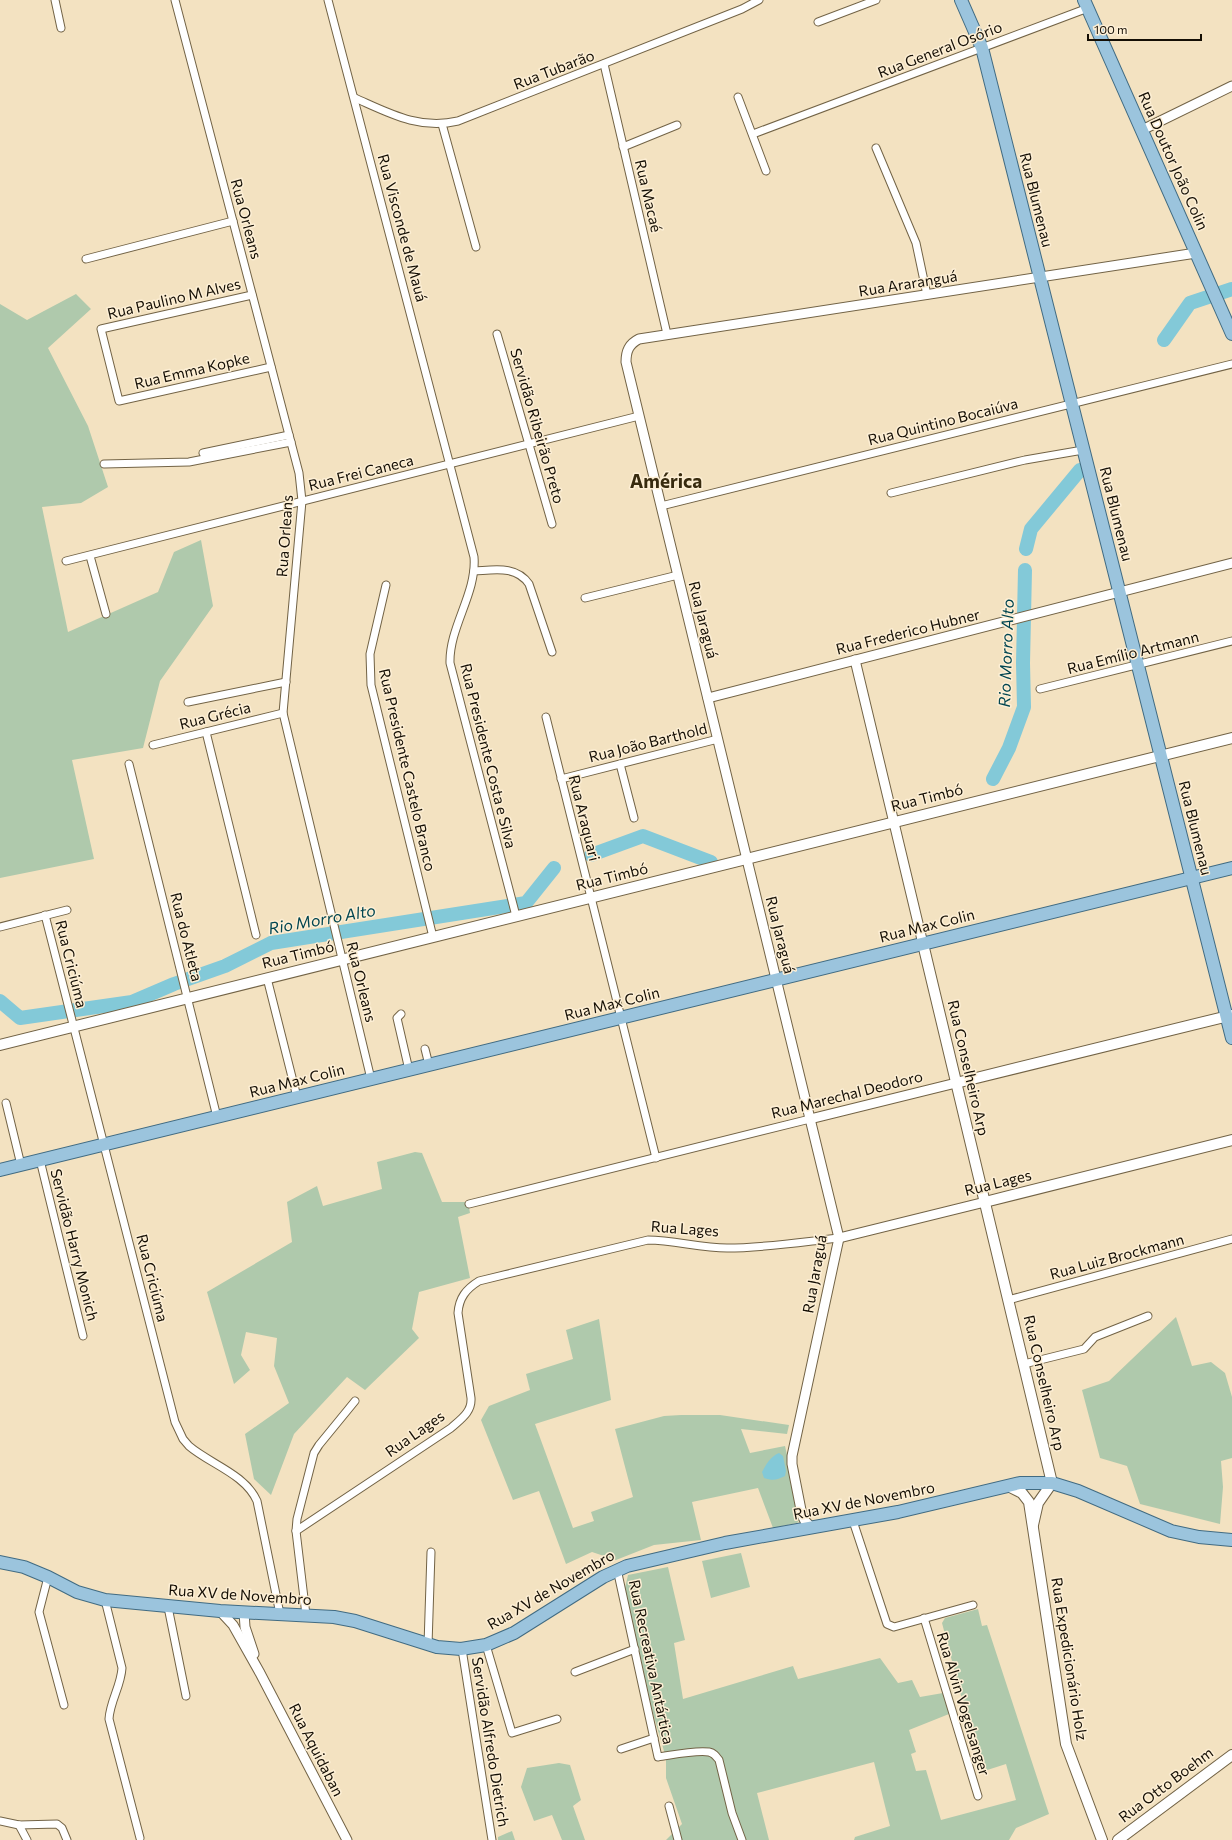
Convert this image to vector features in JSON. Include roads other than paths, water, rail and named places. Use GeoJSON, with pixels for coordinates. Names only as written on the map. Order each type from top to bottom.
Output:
{"type":"FeatureCollection","features":[{"type":"Feature","properties":{"kind":"main road","name":"Rua Blumenau"},"geometry":{"type":"LineString","coordinates":[[961,0],[982,48],[1192,878],[1229,1015],[1232,1038]]}},
{"type":"Feature","properties":{"kind":"main road","name":"Rua Doutor João Colin"},"geometry":{"type":"LineString","coordinates":[[1086,4],[1232,334]]}},
{"type":"Feature","properties":{"kind":"main road","name":"Rua Timbó"},"geometry":{"type":"LineString","coordinates":[[0,1045],[73,1022],[267,978],[342,959],[432,932],[591,897],[1232,738]]}},
{"type":"Feature","properties":{"kind":"main road","name":"Rua Max Colin"},"geometry":{"type":"LineString","coordinates":[[0,1170],[1232,868]]}},
{"type":"Feature","properties":{"kind":"main road","name":"Rua Conselheiro Arp"},"geometry":{"type":"LineString","coordinates":[[923,944],[1052,1483]]}},
{"type":"Feature","properties":{"kind":"main road","name":"Rua Marechal Deodoro"},"geometry":{"type":"LineString","coordinates":[[956,1083],[1229,1015]]}},
{"type":"Feature","properties":{"kind":"main road","name":"Rua Lages"},"geometry":{"type":"LineString","coordinates":[[985,1202],[1232,1140]]}},
{"type":"Feature","properties":{"kind":"main road","name":"Rua XV de Novembro"},"geometry":{"type":"LineString","coordinates":[[0,1562],[18,1566],[48,1577],[77,1592],[105,1600],[220,1611],[306,1615],[355,1621],[428,1645],[449,1649],[462,1649],[486,1645],[524,1628],[617,1569],[725,1543],[854,1521],[1029,1482],[1052,1483],[1078,1491],[1172,1531],[1199,1537],[1232,1540]]}},
{"type":"Feature","properties":{"kind":"main road","name":"Rua Expedicionário Holz"},"geometry":{"type":"LineString","coordinates":[[1033,1526],[1038,1504],[1052,1483]]}},
{"type":"Feature","properties":{"kind":"main road","name":"Rua Expedicionário Holz"},"geometry":{"type":"LineString","coordinates":[[1008,1486],[1026,1496],[1033,1526],[1066,1744],[1102,1840]]}},
{"type":"Feature","properties":{"kind":"main road","name":"Rua Otto Boehm"},"geometry":{"type":"LineString","coordinates":[[1118,1840],[1232,1755]]}},
{"type":"Feature","properties":{"kind":"street"},"geometry":{"type":"LineString","coordinates":[[55,0],[61,28]]}},
{"type":"Feature","properties":{"kind":"street","name":"Rua Orleans"},"geometry":{"type":"LineString","coordinates":[[175,0],[299,473],[302,501],[283,713],[371,1079]]}},
{"type":"Feature","properties":{"kind":"street","name":"Rua Visconde de Mauá"},"geometry":{"type":"LineString","coordinates":[[328,0],[450,464]]}},
{"type":"Feature","properties":{"kind":"street","name":"Rua Tubarão"},"geometry":{"type":"LineString","coordinates":[[355,98],[404,119],[428,124],[442,124],[479,113],[742,9],[759,0]]}},
{"type":"Feature","properties":{"kind":"street"},"geometry":{"type":"LineString","coordinates":[[818,22],[876,0]]}},
{"type":"Feature","properties":{"kind":"street","name":"Rua General Osório"},"geometry":{"type":"LineString","coordinates":[[753,134],[982,48],[1086,4]]}},
{"type":"Feature","properties":{"kind":"street","name":"Rua Macaé"},"geometry":{"type":"LineString","coordinates":[[604,64],[667,334]]}},
{"type":"Feature","properties":{"kind":"street"},"geometry":{"type":"LineString","coordinates":[[1142,130],[1232,86]]}},
{"type":"Feature","properties":{"kind":"street"},"geometry":{"type":"LineString","coordinates":[[738,97],[766,171]]}},
{"type":"Feature","properties":{"kind":"street"},"geometry":{"type":"LineString","coordinates":[[442,124],[476,247]]}},
{"type":"Feature","properties":{"kind":"street"},"geometry":{"type":"LineString","coordinates":[[623,147],[677,125]]}},
{"type":"Feature","properties":{"kind":"street"},"geometry":{"type":"LineString","coordinates":[[876,148],[916,243],[927,295]]}},
{"type":"Feature","properties":{"kind":"street"},"geometry":{"type":"LineString","coordinates":[[86,259],[233,220]]}},
{"type":"Feature","properties":{"kind":"street","name":"Rua Araranguá"},"geometry":{"type":"LineString","coordinates":[[628,348],[632,342],[639,339],[667,334],[1196,254]]}},
{"type":"Feature","properties":{"kind":"street","name":"Rua Paulino M Alves"},"geometry":{"type":"LineString","coordinates":[[119,401],[101,329],[252,295]]}},
{"type":"Feature","properties":{"kind":"street","name":"Servidão Ribeirão Preto"},"geometry":{"type":"LineString","coordinates":[[497,334],[552,524]]}},
{"type":"Feature","properties":{"kind":"street","name":"Rua Jaraguá"},"geometry":{"type":"LineString","coordinates":[[628,348],[626,362],[839,1238],[792,1456],[792,1464],[802,1515],[805,1521],[812,1528]]}},
{"type":"Feature","properties":{"kind":"street","name":"Rua Quintino Bocaiúva"},"geometry":{"type":"LineString","coordinates":[[661,506],[1232,364]]}},
{"type":"Feature","properties":{"kind":"street","name":"Rua Emma Kopke"},"geometry":{"type":"LineString","coordinates":[[119,401],[271,367]]}},
{"type":"Feature","properties":{"kind":"street","name":"Rua Frei Caneca"},"geometry":{"type":"LineString","coordinates":[[66,561],[639,416]]}},
{"type":"Feature","properties":{"kind":"street"},"geometry":{"type":"LineString","coordinates":[[203,453],[290,439]]}},
{"type":"Feature","properties":{"kind":"street"},"geometry":{"type":"LineString","coordinates":[[104,464],[189,462],[290,439]]}},
{"type":"Feature","properties":{"kind":"street"},"geometry":{"type":"LineString","coordinates":[[891,493],[1025,460],[1083,450]]}},
{"type":"Feature","properties":{"kind":"street","name":"Rua Presidente Costa e Silva"},"geometry":{"type":"LineString","coordinates":[[450,464],[472,551],[474,571],[451,647],[450,664],[516,913]]}},
{"type":"Feature","properties":{"kind":"street"},"geometry":{"type":"LineString","coordinates":[[90,556],[106,614]]}},
{"type":"Feature","properties":{"kind":"street","name":"Rua Frederico Hubner"},"geometry":{"type":"LineString","coordinates":[[708,698],[1232,563]]}},
{"type":"Feature","properties":{"kind":"street"},"geometry":{"type":"LineString","coordinates":[[474,571],[507,570],[516,571],[524,576],[552,652]]}},
{"type":"Feature","properties":{"kind":"street"},"geometry":{"type":"LineString","coordinates":[[585,598],[678,575]]}},
{"type":"Feature","properties":{"kind":"street","name":"Rua Presidente Castelo Branco"},"geometry":{"type":"LineString","coordinates":[[386,585],[370,654],[371,685],[432,932]]}},
{"type":"Feature","properties":{"kind":"street","name":"Rua Emílio Artmann"},"geometry":{"type":"LineString","coordinates":[[1040,689],[1232,641]]}},
{"type":"Feature","properties":{"kind":"street","name":"Rua Conselheiro Arp"},"geometry":{"type":"LineString","coordinates":[[855,660],[923,944]]}},
{"type":"Feature","properties":{"kind":"street"},"geometry":{"type":"LineString","coordinates":[[188,702],[286,682]]}},
{"type":"Feature","properties":{"kind":"street","name":"Rua Grécia"},"geometry":{"type":"LineString","coordinates":[[153,745],[283,713]]}},
{"type":"Feature","properties":{"kind":"street","name":"Rua Araquari"},"geometry":{"type":"LineString","coordinates":[[546,716],[656,1158]]}},
{"type":"Feature","properties":{"kind":"street"},"geometry":{"type":"LineString","coordinates":[[206,732],[256,935]]}},
{"type":"Feature","properties":{"kind":"street","name":"Rua João Barthold"},"geometry":{"type":"LineString","coordinates":[[561,779],[718,739]]}},
{"type":"Feature","properties":{"kind":"street","name":"Rua do Atleta"},"geometry":{"type":"LineString","coordinates":[[129,764],[217,1117]]}},
{"type":"Feature","properties":{"kind":"street"},"geometry":{"type":"LineString","coordinates":[[620,764],[634,818]]}},
{"type":"Feature","properties":{"kind":"street"},"geometry":{"type":"LineString","coordinates":[[0,927],[67,910]]}},
{"type":"Feature","properties":{"kind":"street","name":"Rua Criciúma"},"geometry":{"type":"LineString","coordinates":[[45,915],[178,1430],[189,1446],[242,1481],[254,1494],[257,1501],[280,1614]]}},
{"type":"Feature","properties":{"kind":"street"},"geometry":{"type":"LineString","coordinates":[[267,978],[296,1097]]}},
{"type":"Feature","properties":{"kind":"street"},"geometry":{"type":"LineString","coordinates":[[401,1014],[397,1018],[409,1070]]}},
{"type":"Feature","properties":{"kind":"street"},"geometry":{"type":"LineString","coordinates":[[424,1049],[429,1065]]}},
{"type":"Feature","properties":{"kind":"street","name":"Rua Marechal Deodoro"},"geometry":{"type":"LineString","coordinates":[[470,1204],[956,1083]]}},
{"type":"Feature","properties":{"kind":"street"},"geometry":{"type":"LineString","coordinates":[[6,1103],[21,1165]]}},
{"type":"Feature","properties":{"kind":"street","name":"Servidão Harry Monich"},"geometry":{"type":"LineString","coordinates":[[40,1160],[83,1336]]}},
{"type":"Feature","properties":{"kind":"street","name":"Rua Lages"},"geometry":{"type":"LineString","coordinates":[[296,1531],[451,1428],[468,1413],[471,1405],[471,1398],[458,1313],[459,1304],[463,1295],[479,1281],[648,1240],[661,1240],[706,1247],[728,1248],[839,1238],[985,1202]]}},
{"type":"Feature","properties":{"kind":"street","name":"Rua Luiz Brockmann"},"geometry":{"type":"LineString","coordinates":[[1008,1300],[1232,1239]]}},
{"type":"Feature","properties":{"kind":"street"},"geometry":{"type":"LineString","coordinates":[[1024,1364],[1084,1349],[1095,1337],[1148,1316]]}},
{"type":"Feature","properties":{"kind":"street"},"geometry":{"type":"LineString","coordinates":[[306,1615],[296,1531],[299,1507],[314,1453],[355,1401]]}},
{"type":"Feature","properties":{"kind":"street"},"geometry":{"type":"LineString","coordinates":[[854,1521],[888,1624],[894,1627],[973,1605]]}},
{"type":"Feature","properties":{"kind":"street"},"geometry":{"type":"LineString","coordinates":[[428,1645],[431,1552]]}},
{"type":"Feature","properties":{"kind":"street","name":"Rua Recreativa Antártica"},"geometry":{"type":"LineString","coordinates":[[617,1569],[658,1757],[702,1752],[710,1752],[715,1755],[718,1760],[732,1813],[742,1840]]}},
{"type":"Feature","properties":{"kind":"street"},"geometry":{"type":"LineString","coordinates":[[48,1577],[39,1612],[64,1705]]}},
{"type":"Feature","properties":{"kind":"street"},"geometry":{"type":"LineString","coordinates":[[105,1600],[122,1668],[122,1680],[110,1709],[109,1719],[140,1838]]}},
{"type":"Feature","properties":{"kind":"street"},"geometry":{"type":"LineString","coordinates":[[168,1607],[186,1696]]}},
{"type":"Feature","properties":{"kind":"street","name":"Rua Aquidaban"},"geometry":{"type":"LineString","coordinates":[[220,1611],[233,1625],[260,1673],[347,1840]]}},
{"type":"Feature","properties":{"kind":"street","name":"Rua Aquidaban"},"geometry":{"type":"LineString","coordinates":[[244,1612],[245,1627],[260,1673]]}},
{"type":"Feature","properties":{"kind":"street","name":"Rua Alvin Vogelsanger"},"geometry":{"type":"LineString","coordinates":[[924,1618],[978,1796]]}},
{"type":"Feature","properties":{"kind":"street"},"geometry":{"type":"LineString","coordinates":[[486,1645],[512,1733],[557,1718]]}},
{"type":"Feature","properties":{"kind":"street","name":"Servidão Alfredo Dietrich"},"geometry":{"type":"LineString","coordinates":[[462,1649],[492,1840]]}},
{"type":"Feature","properties":{"kind":"street"},"geometry":{"type":"LineString","coordinates":[[575,1672],[634,1649]]}},
{"type":"Feature","properties":{"kind":"street"},"geometry":{"type":"LineString","coordinates":[[621,1749],[654,1738]]}},
{"type":"Feature","properties":{"kind":"street"},"geometry":{"type":"LineString","coordinates":[[669,1806],[678,1840]]}},
{"type":"Feature","properties":{"kind":"street"},"geometry":{"type":"LineString","coordinates":[[0,1821],[19,1825],[57,1824],[62,1828],[67,1840]]}},
{"type":"Feature","properties":{"kind":"street"},"geometry":{"type":"LineString","coordinates":[[19,1825],[27,1840]]}},
{"type":"Feature","properties":{"kind":"water"},"geometry":{"type":"Polygon","coordinates":[[[779,1453],[783,1456],[786,1471],[785,1476],[775,1480],[764,1478],[762,1472],[771,1458],[779,1453]]]}},
{"type":"Feature","properties":{"kind":"waterway","name":"Rio Morro Alto"},"geometry":{"type":"LineString","coordinates":[[1164,340],[1190,303],[1232,289]]}},
{"type":"Feature","properties":{"kind":"waterway","name":"Rio Morro Alto"},"geometry":{"type":"LineString","coordinates":[[1026,549],[1031,529],[1080,470]]}},
{"type":"Feature","properties":{"kind":"waterway","name":"Rio Morro Alto"},"geometry":{"type":"LineString","coordinates":[[993,779],[1009,748],[1024,707],[1023,663],[1025,570]]}},
{"type":"Feature","properties":{"kind":"waterway","name":"Rio Morro Alto"},"geometry":{"type":"LineString","coordinates":[[591,855],[643,836],[711,862]]}},
{"type":"Feature","properties":{"kind":"waterway","name":"Rio Morro Alto"},"geometry":{"type":"LineString","coordinates":[[0,1001],[20,1018],[132,1002],[174,984],[225,966],[271,943],[526,903],[554,868]]}},
{"type":"Feature","properties":{"kind":"district","name":"América"},"geometry":{"type":"Point","coordinates":[666,481]}}]}
